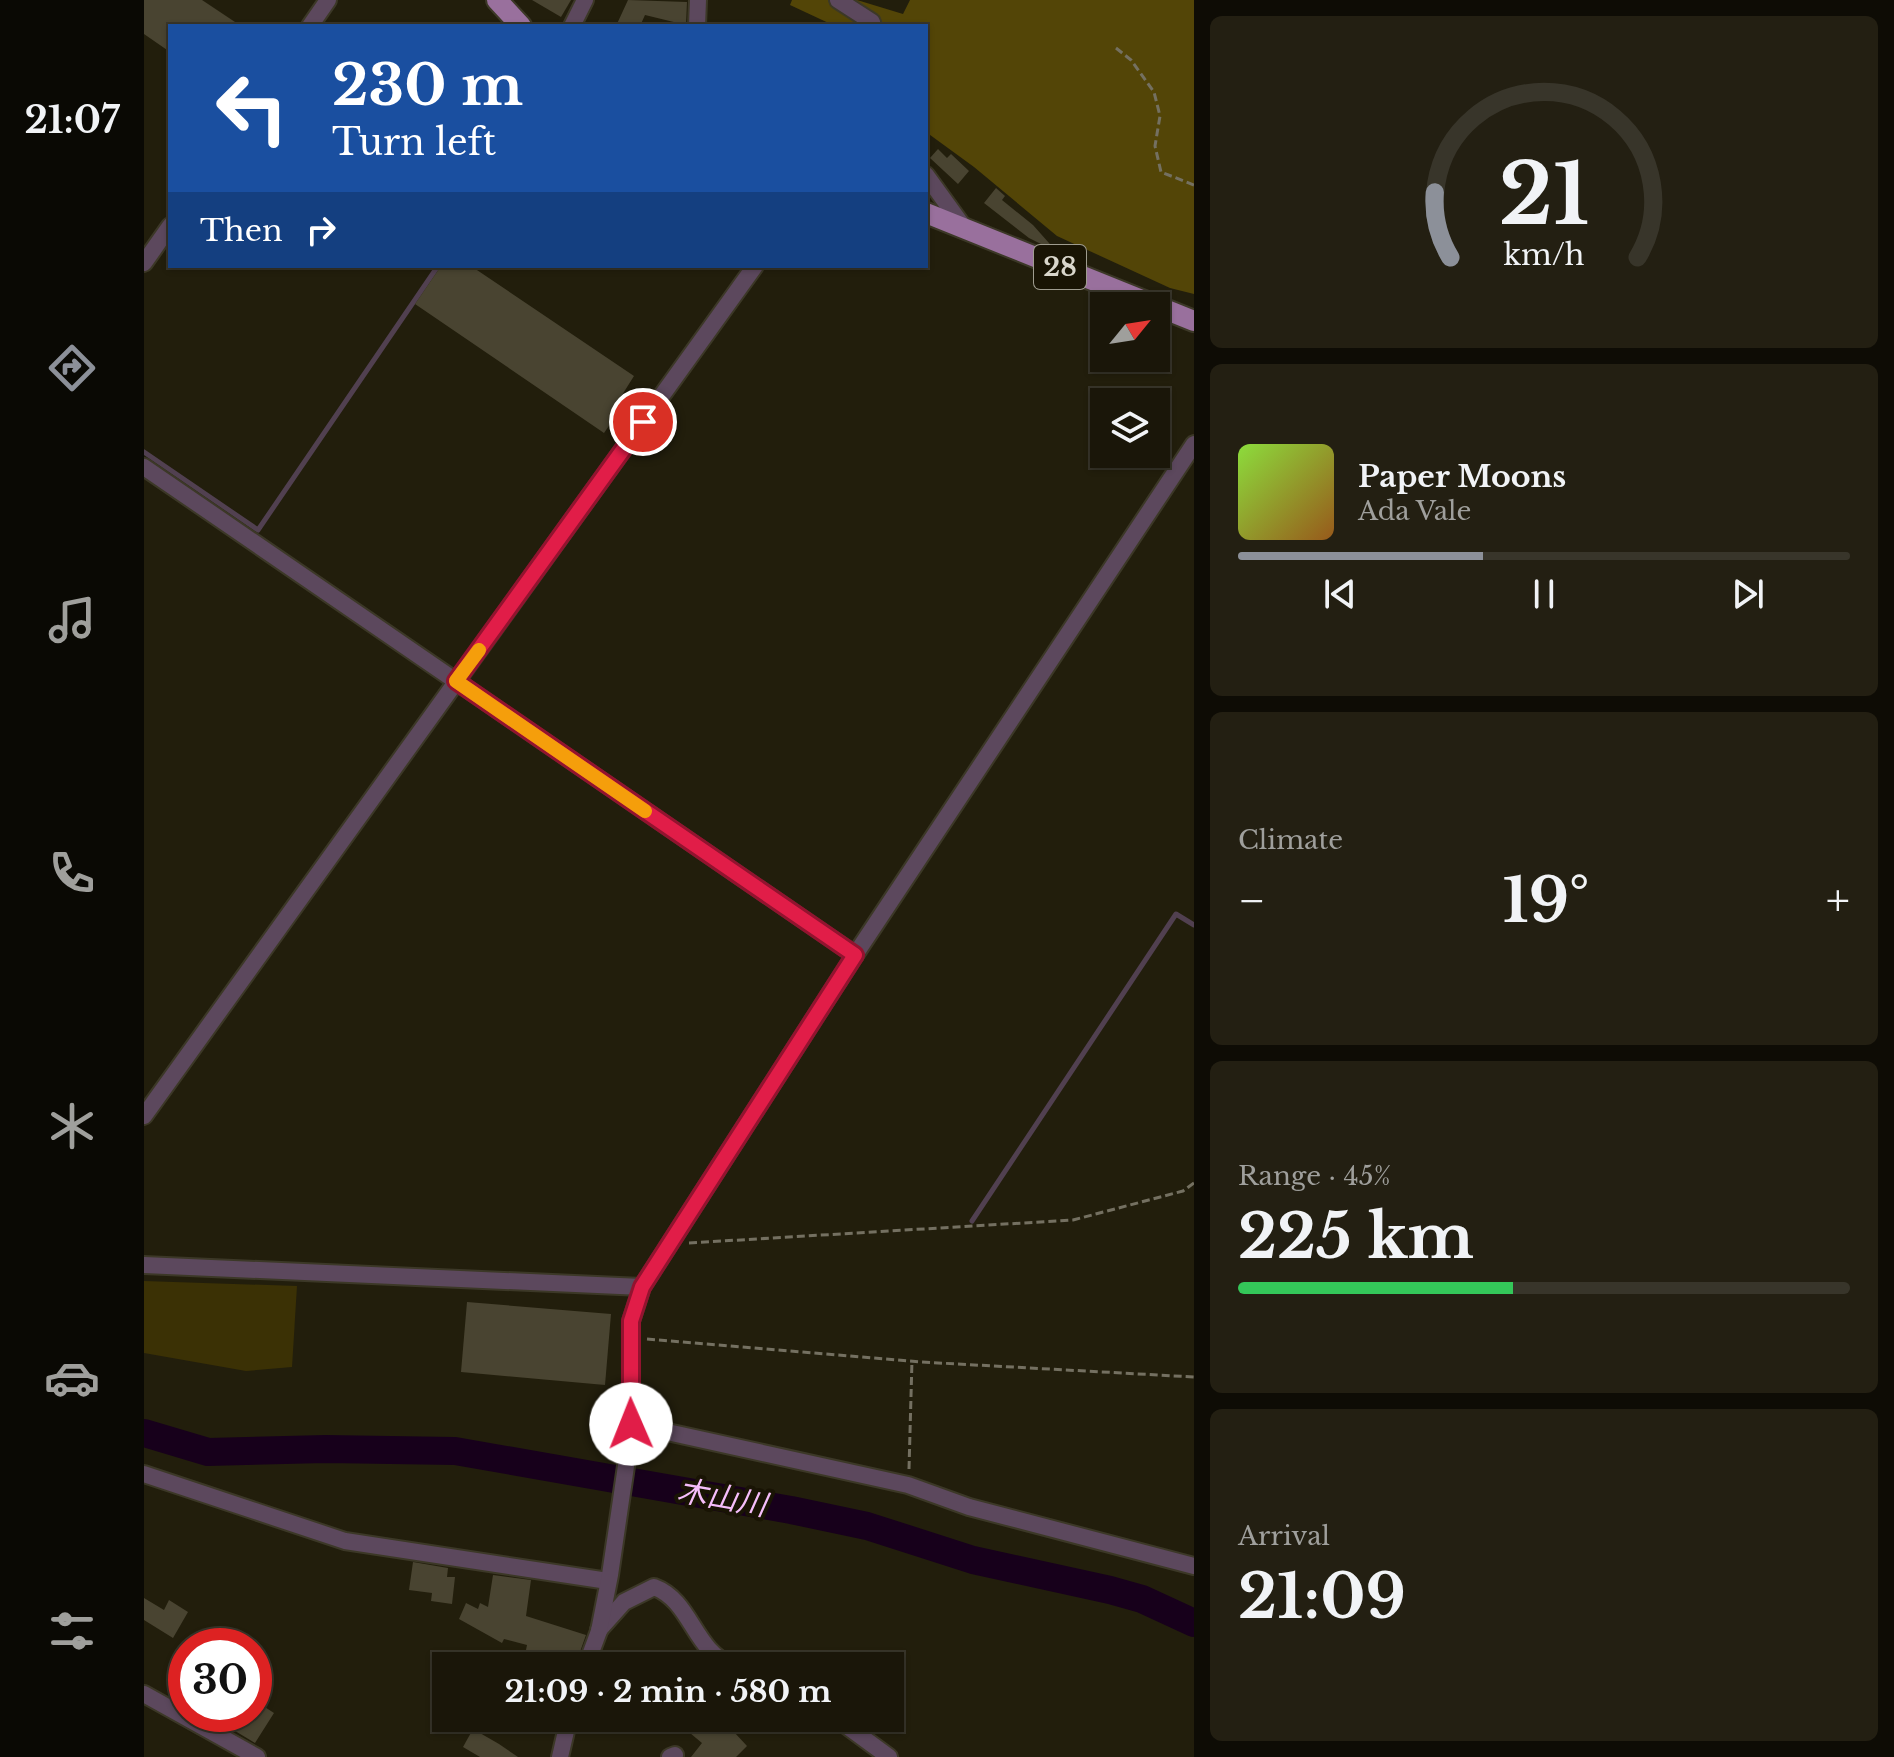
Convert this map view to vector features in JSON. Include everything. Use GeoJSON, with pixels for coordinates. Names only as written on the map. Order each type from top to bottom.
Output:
{"type":"FeatureCollection","features":[{"type":"Feature","properties":{"kind":"main road"},"geometry":{"type":"LineString","coordinates":[[497,0],[519,24]]}},
{"type":"Feature","properties":{"kind":"main road","name":"28"},"geometry":{"type":"LineString","coordinates":[[928,214],[1194,321]]}},
{"type":"Feature","properties":{"kind":"street"},"geometry":{"type":"LineString","coordinates":[[311,24],[328,0]]}},
{"type":"Feature","properties":{"kind":"street"},"geometry":{"type":"LineString","coordinates":[[573,24],[585,0]]}},
{"type":"Feature","properties":{"kind":"street"},"geometry":{"type":"LineString","coordinates":[[697,24],[698,0]]}},
{"type":"Feature","properties":{"kind":"street"},"geometry":{"type":"LineString","coordinates":[[838,0],[872,22]]}},
{"type":"Feature","properties":{"kind":"street"},"geometry":{"type":"LineString","coordinates":[[928,178],[966,229]]}},
{"type":"Feature","properties":{"kind":"street"},"geometry":{"type":"LineString","coordinates":[[144,263],[168,229]]}},
{"type":"Feature","properties":{"kind":"street"},"geometry":{"type":"LineString","coordinates":[[144,1116],[754,268]]}},
{"type":"Feature","properties":{"kind":"street"},"geometry":{"type":"LineString","coordinates":[[591,1652],[599,1631],[609,1578],[631,1428],[631,1321],[642,1287],[855,955],[1194,444]]}},
{"type":"Feature","properties":{"kind":"street"},"geometry":{"type":"LineString","coordinates":[[144,467],[855,955]]}},
{"type":"Feature","properties":{"kind":"street"},"geometry":{"type":"LineString","coordinates":[[144,1265],[642,1287]]}},
{"type":"Feature","properties":{"kind":"street"},"geometry":{"type":"LineString","coordinates":[[631,1428],[908,1485],[969,1507],[1194,1566]]}},
{"type":"Feature","properties":{"kind":"street"},"geometry":{"type":"LineString","coordinates":[[144,1474],[345,1541],[609,1578]]}},
{"type":"Feature","properties":{"kind":"street"},"geometry":{"type":"LineString","coordinates":[[599,1631],[624,1602],[654,1587],[665,1591],[675,1602],[711,1652]]}},
{"type":"Feature","properties":{"kind":"street"},"geometry":{"type":"LineString","coordinates":[[144,1694],[257,1757]]}},
{"type":"Feature","properties":{"kind":"street"},"geometry":{"type":"LineString","coordinates":[[563,1756],[567,1732]]}},
{"type":"Feature","properties":{"kind":"street"},"geometry":{"type":"LineString","coordinates":[[855,1732],[889,1757]]}},
{"type":"Feature","properties":{"kind":"path"},"geometry":{"type":"LineString","coordinates":[[1116,48],[1131,60],[1154,92],[1160,116],[1155,146],[1161,172],[1194,185]]}},
{"type":"Feature","properties":{"kind":"path"},"geometry":{"type":"LineString","coordinates":[[667,1245],[1073,1220],[1183,1191],[1194,1183]]}},
{"type":"Feature","properties":{"kind":"path"},"geometry":{"type":"LineString","coordinates":[[630,1337],[912,1360],[1194,1377]]}},
{"type":"Feature","properties":{"kind":"path"},"geometry":{"type":"LineString","coordinates":[[908,1485],[912,1360]]}},
{"type":"Feature","properties":{"kind":"shaded area"},"geometry":{"type":"Polygon","coordinates":[[[792,0],[857,0],[903,14],[910,0],[1194,0],[1194,294],[1170,288],[1057,236],[928,133],[928,24],[831,24],[790,5],[792,0]]]}},
{"type":"Feature","properties":{"kind":"shaded area"},"geometry":{"type":"Polygon","coordinates":[[[144,1281],[297,1286],[292,1367],[246,1371],[144,1353],[144,1281]]]}},
{"type":"Feature","properties":{"kind":"building"},"geometry":{"type":"Polygon","coordinates":[[[144,0],[202,0],[238,24],[168,24],[168,51],[144,34],[144,0]]]}},
{"type":"Feature","properties":{"kind":"building"},"geometry":{"type":"Polygon","coordinates":[[[532,0],[571,0],[561,17],[532,0]]]}},
{"type":"Feature","properties":{"kind":"building"},"geometry":{"type":"Polygon","coordinates":[[[628,0],[687,2],[686,24],[645,15],[641,24],[617,24],[628,0]]]}},
{"type":"Feature","properties":{"kind":"building"},"geometry":{"type":"Polygon","coordinates":[[[938,149],[947,158],[951,154],[969,171],[958,184],[930,158],[938,149]]]}},
{"type":"Feature","properties":{"kind":"building"},"geometry":{"type":"Polygon","coordinates":[[[996,188],[1005,196],[1002,200],[1033,225],[1057,252],[1029,238],[984,203],[996,188]]]}},
{"type":"Feature","properties":{"kind":"building"},"geometry":{"type":"Polygon","coordinates":[[[440,268],[474,268],[634,376],[617,403],[622,407],[604,433],[415,304],[440,268]]]}},
{"type":"Feature","properties":{"kind":"building"},"geometry":{"type":"Polygon","coordinates":[[[467,1302],[611,1314],[605,1385],[461,1372],[467,1302]]]}},
{"type":"Feature","properties":{"kind":"building"},"geometry":{"type":"Polygon","coordinates":[[[413,1562],[448,1568],[447,1577],[455,1577],[452,1604],[431,1601],[432,1593],[409,1590],[413,1562]]]}},
{"type":"Feature","properties":{"kind":"building"},"geometry":{"type":"Polygon","coordinates":[[[493,1575],[531,1580],[526,1616],[586,1635],[580,1652],[533,1652],[526,1650],[527,1645],[504,1639],[502,1643],[459,1619],[466,1603],[478,1609],[480,1603],[488,1607],[493,1575]]]}},
{"type":"Feature","properties":{"kind":"building"},"geometry":{"type":"Polygon","coordinates":[[[144,1598],[164,1610],[169,1600],[188,1612],[179,1628],[168,1628],[168,1635],[144,1620],[144,1598]]]}},
{"type":"Feature","properties":{"kind":"building"},"geometry":{"type":"Polygon","coordinates":[[[237,1732],[262,1732],[255,1743],[237,1732]]]}},
{"type":"Feature","properties":{"kind":"building"},"geometry":{"type":"Polygon","coordinates":[[[471,1732],[478,1732],[518,1757],[480,1757],[463,1747],[471,1732]]]}},
{"type":"Feature","properties":{"kind":"building"},"geometry":{"type":"Polygon","coordinates":[[[689,1732],[734,1732],[747,1746],[736,1757],[691,1757],[702,1743],[689,1732]]]}},
{"type":"Feature","properties":{"kind":"waterway"},"geometry":{"type":"LineString","coordinates":[[144,452],[258,530],[437,268]]}},
{"type":"Feature","properties":{"kind":"waterway"},"geometry":{"type":"LineString","coordinates":[[972,1221],[1176,914],[1194,925]]}},
{"type":"Feature","properties":{"kind":"waterway","name":"木山川"},"geometry":{"type":"LineString","coordinates":[[144,1433],[208,1452],[326,1449],[455,1451],[791,1510],[867,1526],[973,1560],[1110,1590],[1142,1599],[1194,1623]]}},
{"type":"Feature","properties":{"kind":"slow traffic"},"geometry":{"type":"LineString","coordinates":[[479,650],[456,681],[645,811]]}},
{"type":"Feature","properties":{"kind":"route"},"geometry":{"type":"LineString","coordinates":[[631,1424],[631,1321],[642,1287],[674,1232],[855,955],[456,681],[643,422]]}}]}
